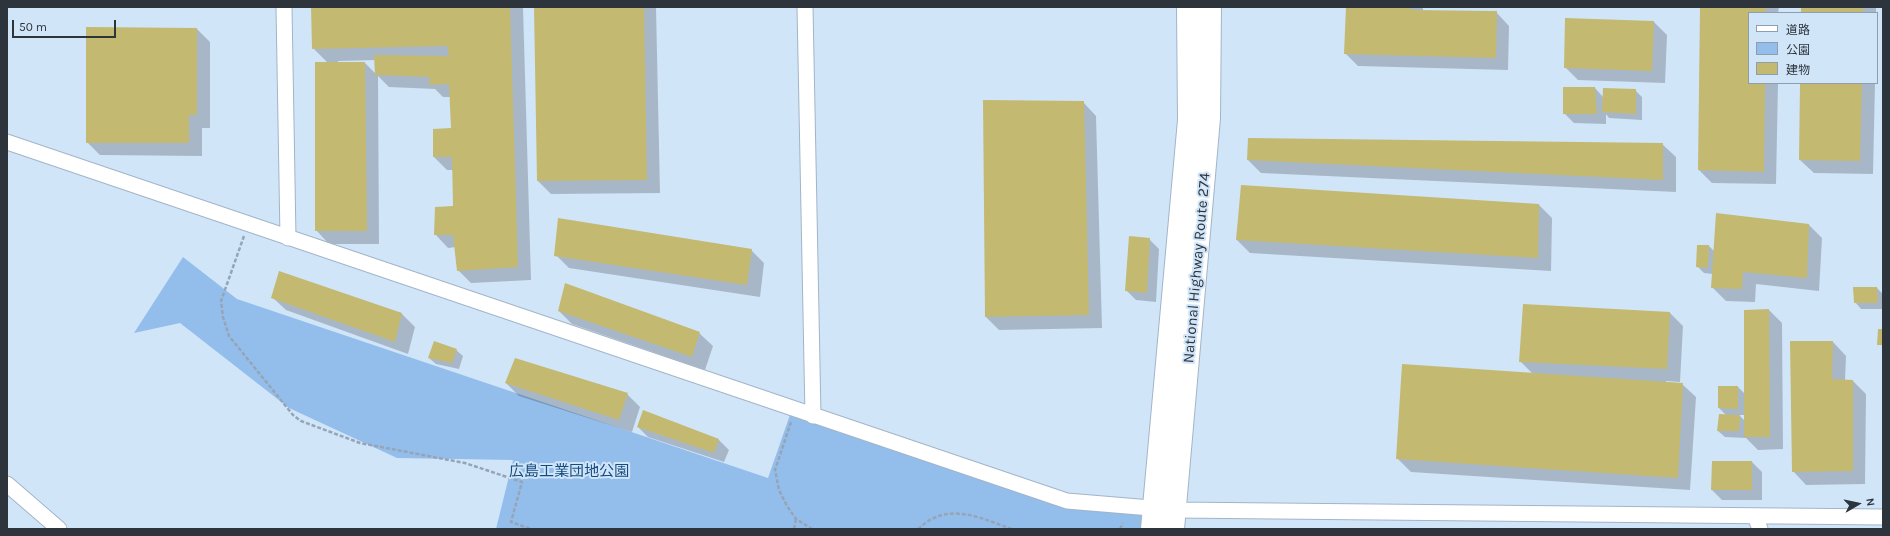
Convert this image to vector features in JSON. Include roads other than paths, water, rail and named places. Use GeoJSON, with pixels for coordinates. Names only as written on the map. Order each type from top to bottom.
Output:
{"type":"FeatureCollection","features":[{"type":"Feature","properties":{"kind":"highway","name":"National Highway Route 274"},"geometry":{"type":"LineString","coordinates":[[1163,519],[1189,120],[1188,7]]}},
{"type":"Feature","properties":{"kind":"highway","name":"National Highway Route 274"},"geometry":{"type":"LineString","coordinates":[[1163,519],[1209,118],[1210,7]]}},
{"type":"Feature","properties":{"kind":"street"},"geometry":{"type":"LineString","coordinates":[[284,7],[288,238]]}},
{"type":"Feature","properties":{"kind":"street"},"geometry":{"type":"LineString","coordinates":[[805,7],[813,416]]}},
{"type":"Feature","properties":{"kind":"street"},"geometry":{"type":"LineString","coordinates":[[7,142],[1066,501],[1163,519],[1758,522],[1883,517]]}},
{"type":"Feature","properties":{"kind":"street"},"geometry":{"type":"LineString","coordinates":[[7,484],[59,529]]}},
{"type":"Feature","properties":{"kind":"park label","name":"広島工業団地公園"},"geometry":{"type":"Point","coordinates":[569,472]}}]}
